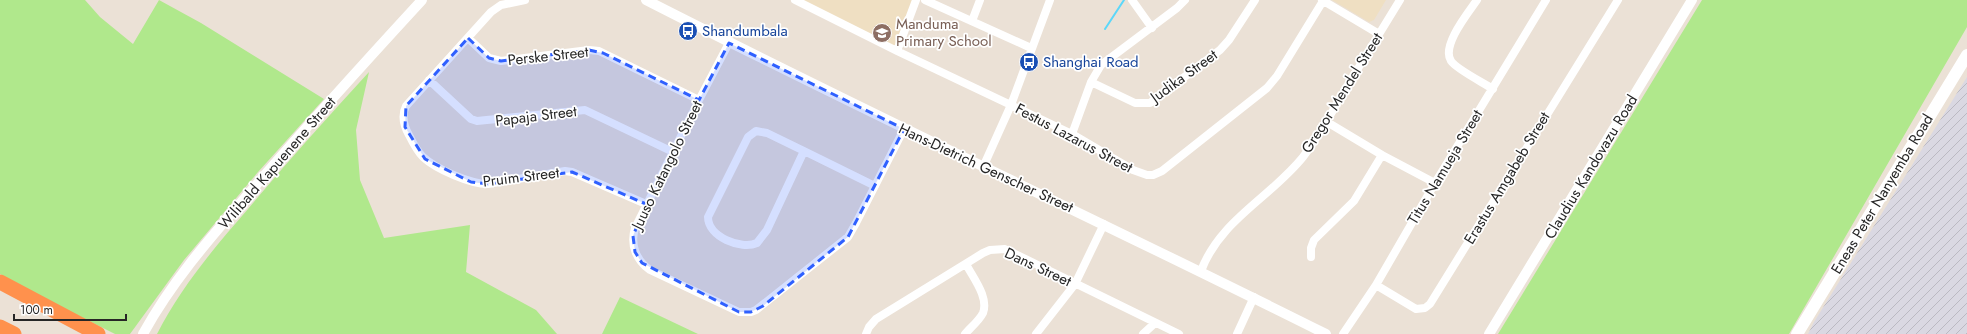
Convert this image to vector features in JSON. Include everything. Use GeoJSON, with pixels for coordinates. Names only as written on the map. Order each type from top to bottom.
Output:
{"type":"FeatureCollection","features":[{"type":"Feature","properties":{"kind":"highway"},"geometry":{"type":"LineString","coordinates":[[0,282],[98,334]]}},
{"type":"Feature","properties":{"kind":"highway"},"geometry":{"type":"LineString","coordinates":[[0,327],[14,334]]}},
{"type":"Feature","properties":{"kind":"main road","name":"Eneas Peter Nanyemba Road"},"geometry":{"type":"LineString","coordinates":[[1797,334],[1967,55]]}},
{"type":"Feature","properties":{"kind":"street","name":"Wilibald Kapuenene Street"},"geometry":{"type":"LineString","coordinates":[[143,334],[167,292],[189,263],[265,174],[422,0]]}},
{"type":"Feature","properties":{"kind":"street","name":"Pruim Street"},"geometry":{"type":"LineString","coordinates":[[524,0],[496,8],[406,106],[403,117],[405,127],[418,151],[431,163],[478,184],[488,184],[565,171],[572,172],[646,204]]}},
{"type":"Feature","properties":{"kind":"street","name":"Hans-Dietrich Genscher Street"},"geometry":{"type":"LineString","coordinates":[[646,0],[729,43],[904,129],[984,165],[1326,334]]}},
{"type":"Feature","properties":{"kind":"street","name":"Festus Lazarus Street"},"geometry":{"type":"LineString","coordinates":[[795,0],[897,51],[1072,134],[1133,170],[1147,175],[1153,175],[1162,171],[1267,88],[1277,76],[1323,0]]}},
{"type":"Feature","properties":{"kind":"street"},"geometry":{"type":"LineString","coordinates":[[897,51],[916,0]]}},
{"type":"Feature","properties":{"kind":"street"},"geometry":{"type":"LineString","coordinates":[[925,0],[1031,48]]}},
{"type":"Feature","properties":{"kind":"street"},"geometry":{"type":"LineString","coordinates":[[972,21],[980,0]]}},
{"type":"Feature","properties":{"kind":"street"},"geometry":{"type":"LineString","coordinates":[[984,165],[1011,105],[1050,0]]}},
{"type":"Feature","properties":{"kind":"street"},"geometry":{"type":"LineString","coordinates":[[1132,0],[1152,28]]}},
{"type":"Feature","properties":{"kind":"street"},"geometry":{"type":"LineString","coordinates":[[1072,134],[1091,82],[1101,65],[1152,28],[1185,0]]}},
{"type":"Feature","properties":{"kind":"street","name":"Judika Street"},"geometry":{"type":"LineString","coordinates":[[1091,82],[1135,103],[1150,103],[1220,50],[1229,40],[1255,0]]}},
{"type":"Feature","properties":{"kind":"street"},"geometry":{"type":"LineString","coordinates":[[1323,0],[1379,34]]}},
{"type":"Feature","properties":{"kind":"street","name":"Gregor Mendel Street"},"geometry":{"type":"LineString","coordinates":[[1201,271],[1207,256],[1217,240],[1297,164],[1327,122],[1400,0]]}},
{"type":"Feature","properties":{"kind":"street"},"geometry":{"type":"LineString","coordinates":[[1477,0],[1449,44],[1449,56],[1455,65],[1493,88]]}},
{"type":"Feature","properties":{"kind":"street","name":"Titus Namueja Street"},"geometry":{"type":"LineString","coordinates":[[1343,334],[1376,285],[1435,183],[1546,0]]}},
{"type":"Feature","properties":{"kind":"street","name":"Erastus Amgabeb Street"},"geometry":{"type":"LineString","coordinates":[[1376,285],[1416,309],[1425,308],[1430,304],[1618,0]]}},
{"type":"Feature","properties":{"kind":"street","name":"Claudius Kandovazu Road"},"geometry":{"type":"LineString","coordinates":[[1489,334],[1692,0]]}},
{"type":"Feature","properties":{"kind":"street","name":"Perske Street"},"geometry":{"type":"LineString","coordinates":[[468,38],[489,58],[501,61],[589,50],[598,51],[699,100]]}},
{"type":"Feature","properties":{"kind":"street","name":"Juuso Katangolo Street"},"geometry":{"type":"LineString","coordinates":[[729,43],[646,204],[633,236],[635,252],[642,264],[650,270],[739,312],[751,312],[763,306],[843,242],[854,227],[904,129]]}},
{"type":"Feature","properties":{"kind":"street","name":"Papaja Street"},"geometry":{"type":"LineString","coordinates":[[429,80],[470,118],[477,122],[585,110],[673,152]]}},
{"type":"Feature","properties":{"kind":"street"},"geometry":{"type":"LineString","coordinates":[[1327,122],[1382,155],[1435,183]]}},
{"type":"Feature","properties":{"kind":"street"},"geometry":{"type":"LineString","coordinates":[[804,151],[768,230],[757,244],[751,246],[738,245],[711,230],[708,218],[748,137],[752,132],[762,131],[804,151],[875,186]]}},
{"type":"Feature","properties":{"kind":"street"},"geometry":{"type":"LineString","coordinates":[[1312,257],[1311,248],[1314,240],[1354,201],[1382,155]]}},
{"type":"Feature","properties":{"kind":"street"},"geometry":{"type":"LineString","coordinates":[[1036,334],[1075,284],[1104,224]]}},
{"type":"Feature","properties":{"kind":"street","name":"Dans Street"},"geometry":{"type":"LineString","coordinates":[[866,334],[871,323],[876,319],[990,250],[1005,249],[1180,334]]}},
{"type":"Feature","properties":{"kind":"street"},"geometry":{"type":"LineString","coordinates":[[965,334],[980,316],[984,305],[983,296],[966,264]]}},
{"type":"Feature","properties":{"kind":"street"},"geometry":{"type":"LineString","coordinates":[[1237,334],[1254,298]]}},
{"type":"Feature","properties":{"kind":"street"},"geometry":{"type":"LineString","coordinates":[[1143,334],[1155,323]]}},
{"type":"Feature","properties":{"kind":"highlighted area"},"geometry":{"type":"Polygon","coordinates":[[[468,38],[489,58],[501,61],[589,50],[603,53],[699,100],[729,43],[904,129],[848,237],[763,306],[751,312],[739,312],[642,263],[635,252],[633,236],[646,204],[572,172],[488,184],[471,182],[425,159],[405,127],[406,106],[468,38]]]}},
{"type":"Feature","properties":{"kind":"shaded area","name":"Manduma Primary School"},"geometry":{"type":"Polygon","coordinates":[[[795,0],[916,0],[897,51],[795,0]]]}},
{"type":"Feature","properties":{"kind":"shaded area"},"geometry":{"type":"Polygon","coordinates":[[[1332,0],[1386,0],[1374,20],[1369,22],[1332,0]]]}},
{"type":"Feature","properties":{"kind":"shaded area"},"geometry":{"type":"Polygon","coordinates":[[[1967,77],[1967,334],[1808,334],[1814,322],[1967,77]]]}},
{"type":"Feature","properties":{"kind":"green space"},"geometry":{"type":"Polygon","coordinates":[[[0,0],[85,0],[100,17],[133,44],[159,0],[201,23],[324,99],[258,172],[184,260],[130,334],[115,334],[31,292],[0,274],[0,0]]]}},
{"type":"Feature","properties":{"kind":"green space"},"geometry":{"type":"Polygon","coordinates":[[[1702,0],[1967,0],[1967,27],[1789,334],[1498,334],[1702,0]]]}},
{"type":"Feature","properties":{"kind":"green space"},"geometry":{"type":"Polygon","coordinates":[[[369,72],[356,130],[360,180],[384,238],[470,225],[466,272],[536,310],[557,334],[157,334],[187,284],[211,253],[293,157],[369,72]]]}},
{"type":"Feature","properties":{"kind":"green space"},"geometry":{"type":"Polygon","coordinates":[[[620,297],[698,334],[602,334],[620,297]]]}},
{"type":"Feature","properties":{"kind":"waterway"},"geometry":{"type":"LineString","coordinates":[[1105,29],[1124,0]]}},
{"type":"Feature","properties":{"kind":"place","name":"Shandumbala"},"geometry":{"type":"Point","coordinates":[688,31]}},
{"type":"Feature","properties":{"kind":"place","name":"Manduma Primary School"},"geometry":{"type":"Point","coordinates":[882,33]}},
{"type":"Feature","properties":{"kind":"place","name":"Shanghai Road"},"geometry":{"type":"Point","coordinates":[1029,62]}}]}
